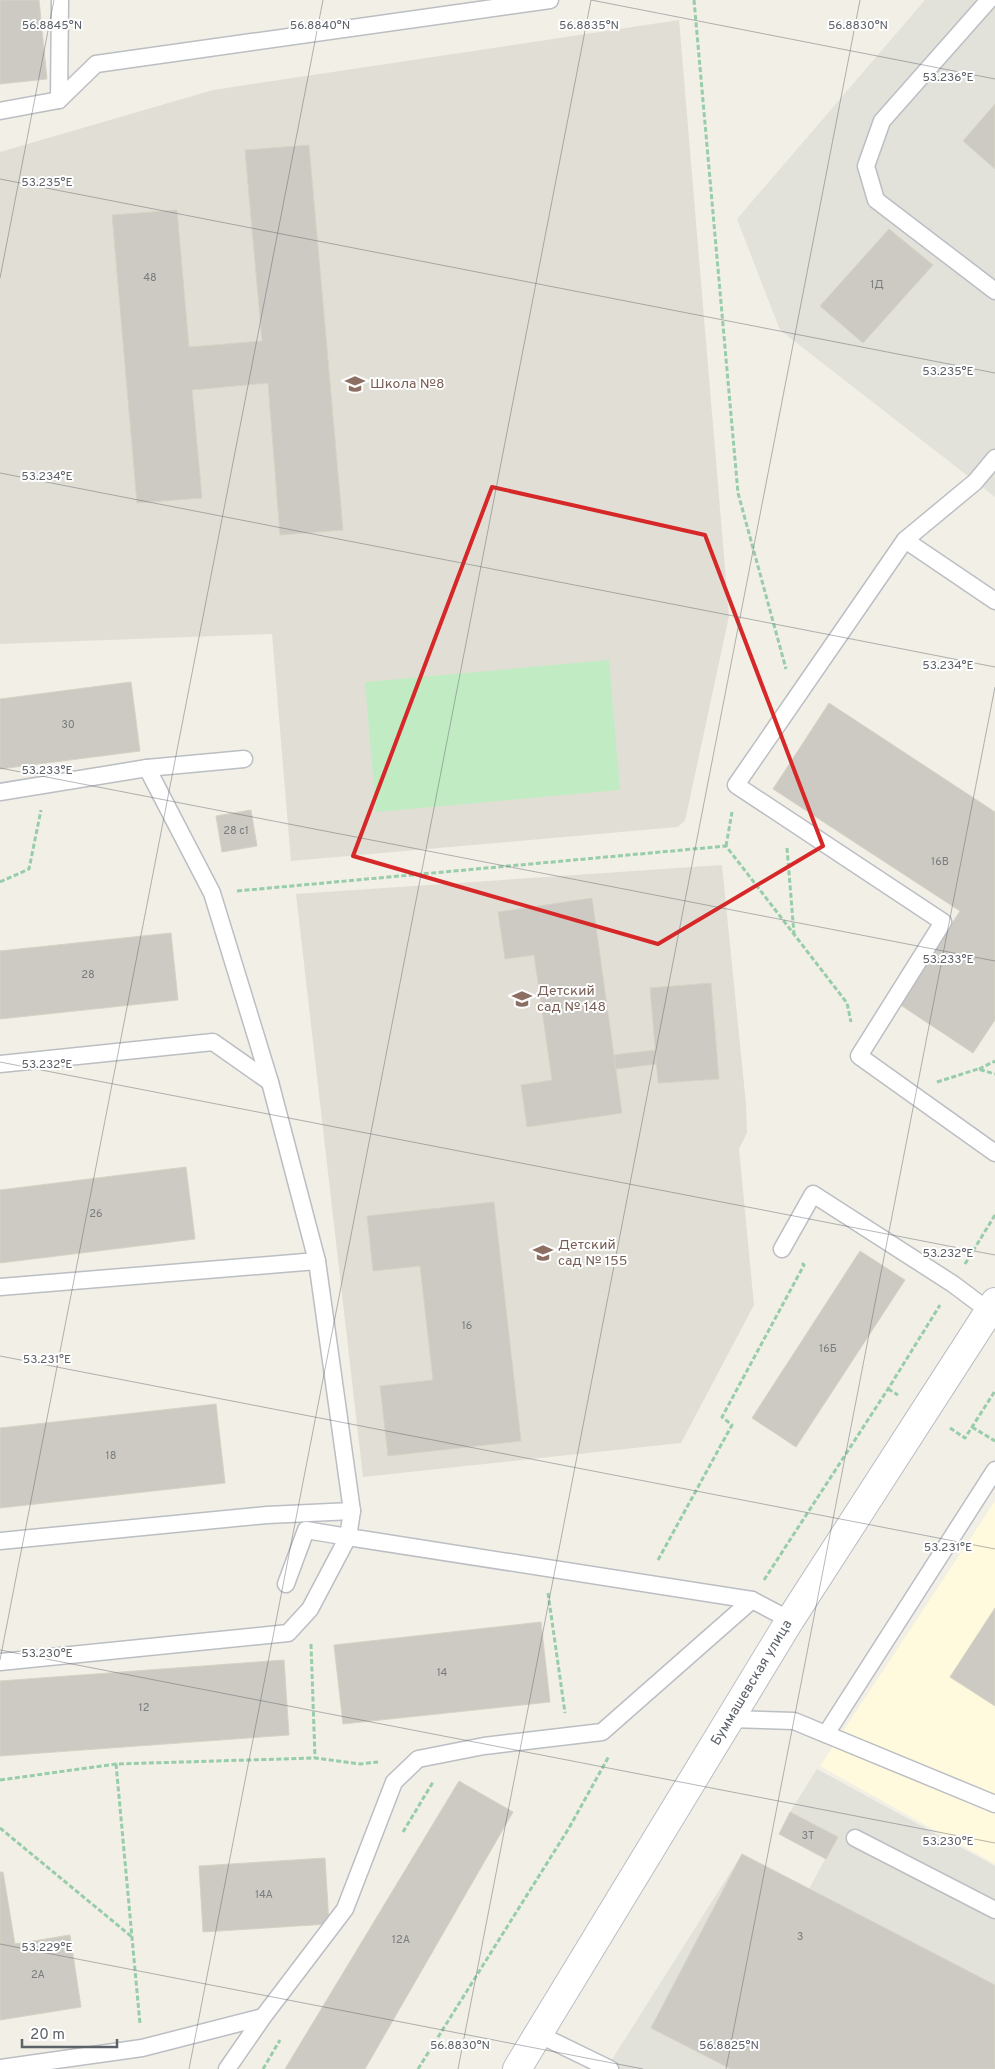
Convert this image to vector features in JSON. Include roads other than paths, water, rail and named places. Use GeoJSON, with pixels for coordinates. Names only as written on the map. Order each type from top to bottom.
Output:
{"type":"FeatureCollection","features":[{"type":"Feature","properties":{"kind":"street","name":"Буммашевская улица"},"geometry":{"type":"LineString","coordinates":[[517,2069],[790,1620],[992,1307]]}},
{"type":"Feature","properties":{"kind":"lane"},"geometry":{"type":"LineString","coordinates":[[59,100],[60,0]]}},
{"type":"Feature","properties":{"kind":"lane"},"geometry":{"type":"LineString","coordinates":[[0,111],[59,100],[96,64],[550,0]]}},
{"type":"Feature","properties":{"kind":"lane"},"geometry":{"type":"LineString","coordinates":[[989,0],[882,121],[866,166],[876,200],[995,291]]}},
{"type":"Feature","properties":{"kind":"lane"},"geometry":{"type":"LineString","coordinates":[[995,458],[975,482],[905,540],[736,785],[943,922],[859,1056],[995,1153]]}},
{"type":"Feature","properties":{"kind":"lane"},"geometry":{"type":"LineString","coordinates":[[905,540],[995,601]]}},
{"type":"Feature","properties":{"kind":"lane"},"geometry":{"type":"LineString","coordinates":[[0,792],[147,768],[244,759]]}},
{"type":"Feature","properties":{"kind":"lane"},"geometry":{"type":"LineString","coordinates":[[0,1662],[288,1633],[310,1609],[348,1538],[352,1511],[317,1261],[270,1082],[212,893],[147,768]]}},
{"type":"Feature","properties":{"kind":"lane"},"geometry":{"type":"LineString","coordinates":[[0,1064],[213,1042],[270,1082]]}},
{"type":"Feature","properties":{"kind":"lane"},"geometry":{"type":"LineString","coordinates":[[782,1249],[813,1194],[952,1284],[992,1307]]}},
{"type":"Feature","properties":{"kind":"lane"},"geometry":{"type":"LineString","coordinates":[[0,1287],[317,1261]]}},
{"type":"Feature","properties":{"kind":"lane"},"geometry":{"type":"LineString","coordinates":[[826,1734],[995,1470]]}},
{"type":"Feature","properties":{"kind":"lane"},"geometry":{"type":"LineString","coordinates":[[0,1541],[267,1515],[352,1511]]}},
{"type":"Feature","properties":{"kind":"lane"},"geometry":{"type":"LineString","coordinates":[[286,1584],[306,1530],[752,1600],[790,1620]]}},
{"type":"Feature","properties":{"kind":"lane"},"geometry":{"type":"LineString","coordinates":[[227,2069],[263,2017],[345,1909],[394,1782],[418,1759],[484,1746],[602,1732],[752,1600]]}},
{"type":"Feature","properties":{"kind":"lane"},"geometry":{"type":"LineString","coordinates":[[729,1719],[794,1721],[995,1804]]}},
{"type":"Feature","properties":{"kind":"lane"},"geometry":{"type":"LineString","coordinates":[[855,1838],[995,1910]]}},
{"type":"Feature","properties":{"kind":"lane"},"geometry":{"type":"LineString","coordinates":[[0,2068],[142,2048],[263,2017]]}},
{"type":"Feature","properties":{"kind":"lane"},"geometry":{"type":"LineString","coordinates":[[538,2034],[610,2069]]}},
{"type":"Feature","properties":{"kind":"place","name":"Школа №8"},"geometry":{"type":"Point","coordinates":[355,384]}},
{"type":"Feature","properties":{"kind":"place","name":"Детский сад № 148"},"geometry":{"type":"Point","coordinates":[522,999]}},
{"type":"Feature","properties":{"kind":"place","name":"Детский сад № 155"},"geometry":{"type":"Point","coordinates":[543,1253]}}]}
